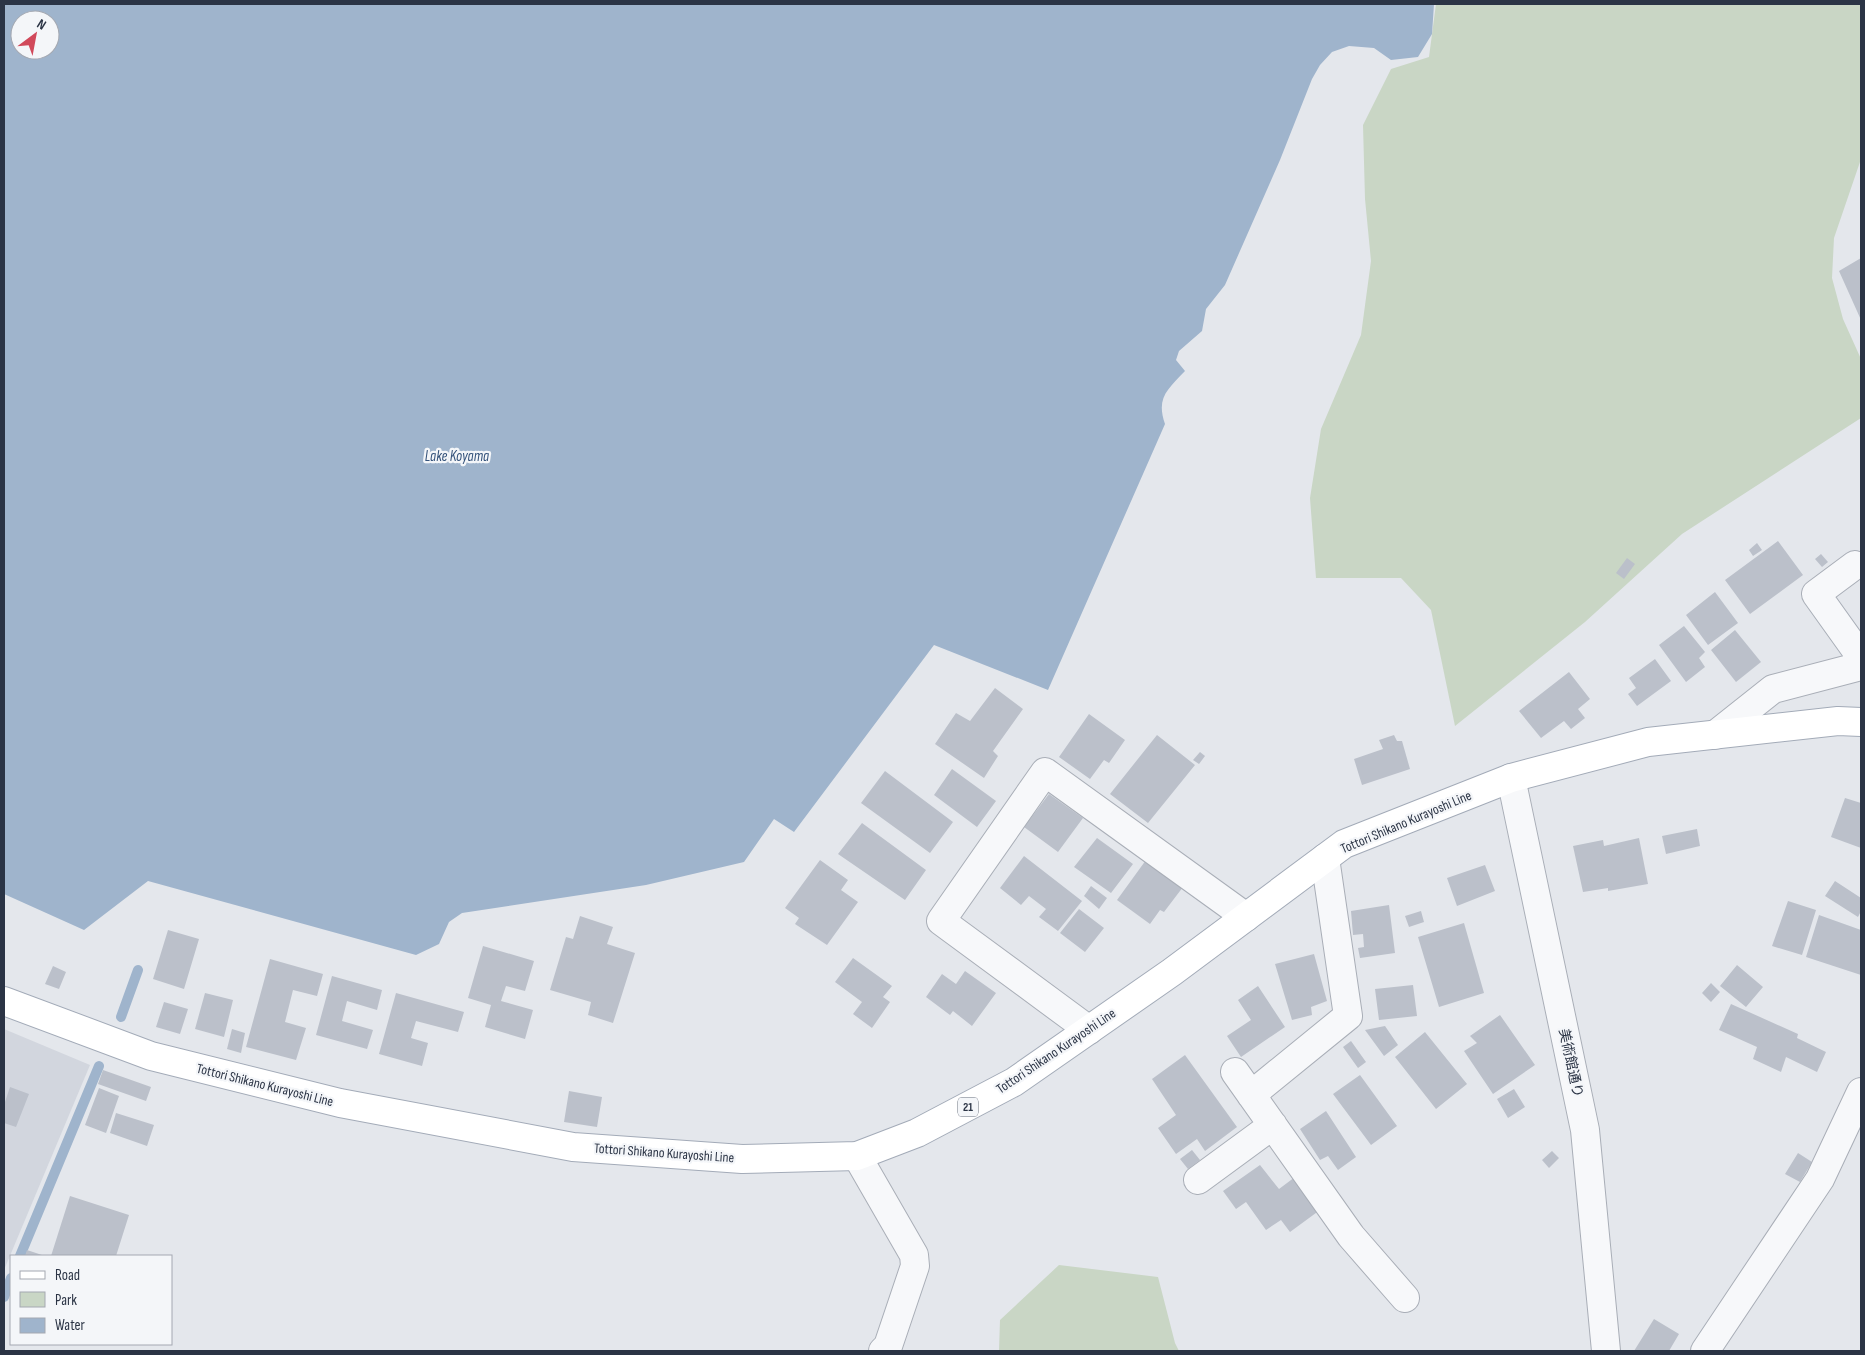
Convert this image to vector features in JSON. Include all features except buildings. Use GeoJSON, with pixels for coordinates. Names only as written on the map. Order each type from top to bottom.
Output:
{"type":"FeatureCollection","features":[{"type":"Feature","properties":{"kind":"main road","name":"Tottori Shikano Kurayoshi Line"},"geometry":{"type":"LineString","coordinates":[[4,1001],[151,1056],[340,1103],[563,1145],[742,1159],[857,1156],[916,1133],[1014,1082],[1246,917],[1344,844],[1511,778],[1648,742],[1838,721],[1861,722]]}},
{"type":"Feature","properties":{"kind":"street"},"geometry":{"type":"LineString","coordinates":[[1855,565],[1816,594],[1861,657]]}},
{"type":"Feature","properties":{"kind":"street"},"geometry":{"type":"LineString","coordinates":[[1715,735],[1773,689],[1861,666]]}},
{"type":"Feature","properties":{"kind":"street"},"geometry":{"type":"LineString","coordinates":[[1089,1030],[941,922],[1045,772],[1246,917]]}},
{"type":"Feature","properties":{"kind":"street","name":"美術館通り"},"geometry":{"type":"LineString","coordinates":[[1511,778],[1585,1130],[1606,1351]]}},
{"type":"Feature","properties":{"kind":"street"},"geometry":{"type":"LineString","coordinates":[[1252,1095],[1348,1016],[1325,858]]}},
{"type":"Feature","properties":{"kind":"street"},"geometry":{"type":"LineString","coordinates":[[1235,1072],[1351,1236],[1405,1298]]}},
{"type":"Feature","properties":{"kind":"street"},"geometry":{"type":"LineString","coordinates":[[1705,1351],[1820,1178],[1861,1092]]}},
{"type":"Feature","properties":{"kind":"street"},"geometry":{"type":"LineString","coordinates":[[1198,1180],[1273,1125]]}},
{"type":"Feature","properties":{"kind":"street"},"geometry":{"type":"LineString","coordinates":[[857,1156],[914,1255],[914,1266],[888,1346],[883,1351]]}},
{"type":"Feature","properties":{"kind":"shaded area"},"geometry":{"type":"Polygon","coordinates":[[[4,1029],[90,1065],[4,1270],[4,1029]]]}},
{"type":"Feature","properties":{"kind":"green space"},"geometry":{"type":"Polygon","coordinates":[[[1436,4],[1861,4],[1861,159],[1834,238],[1832,278],[1843,319],[1861,359],[1861,418],[1682,534],[1585,622],[1455,726],[1431,610],[1401,578],[1316,578],[1310,498],[1321,429],[1361,335],[1371,261],[1365,199],[1363,125],[1391,69],[1429,57],[1436,4]]]}},
{"type":"Feature","properties":{"kind":"green space"},"geometry":{"type":"Polygon","coordinates":[[[1059,1265],[1158,1277],[1175,1343],[1179,1351],[999,1351],[1000,1320],[1059,1265]]]}},
{"type":"Feature","properties":{"kind":"water","name":"Lake Koyama"},"geometry":{"type":"Polygon","coordinates":[[[4,4],[1434,4],[1432,34],[1418,57],[1391,60],[1374,48],[1349,46],[1332,52],[1320,65],[1312,79],[1280,160],[1225,285],[1206,309],[1202,331],[1179,351],[1176,360],[1185,371],[1168,389],[1165,395],[1162,407],[1165,424],[1048,690],[934,645],[794,832],[774,819],[744,862],[646,885],[462,913],[449,922],[439,944],[416,955],[148,881],[84,930],[4,894],[4,4]]]}},
{"type":"Feature","properties":{"kind":"waterway"},"geometry":{"type":"LineString","coordinates":[[121,1017],[138,970]]}},
{"type":"Feature","properties":{"kind":"waterway"},"geometry":{"type":"LineString","coordinates":[[20,1255],[99,1066]]}},
{"type":"Feature","properties":{"kind":"waterway"},"geometry":{"type":"LineString","coordinates":[[4,1297],[10,1281]]}}]}
